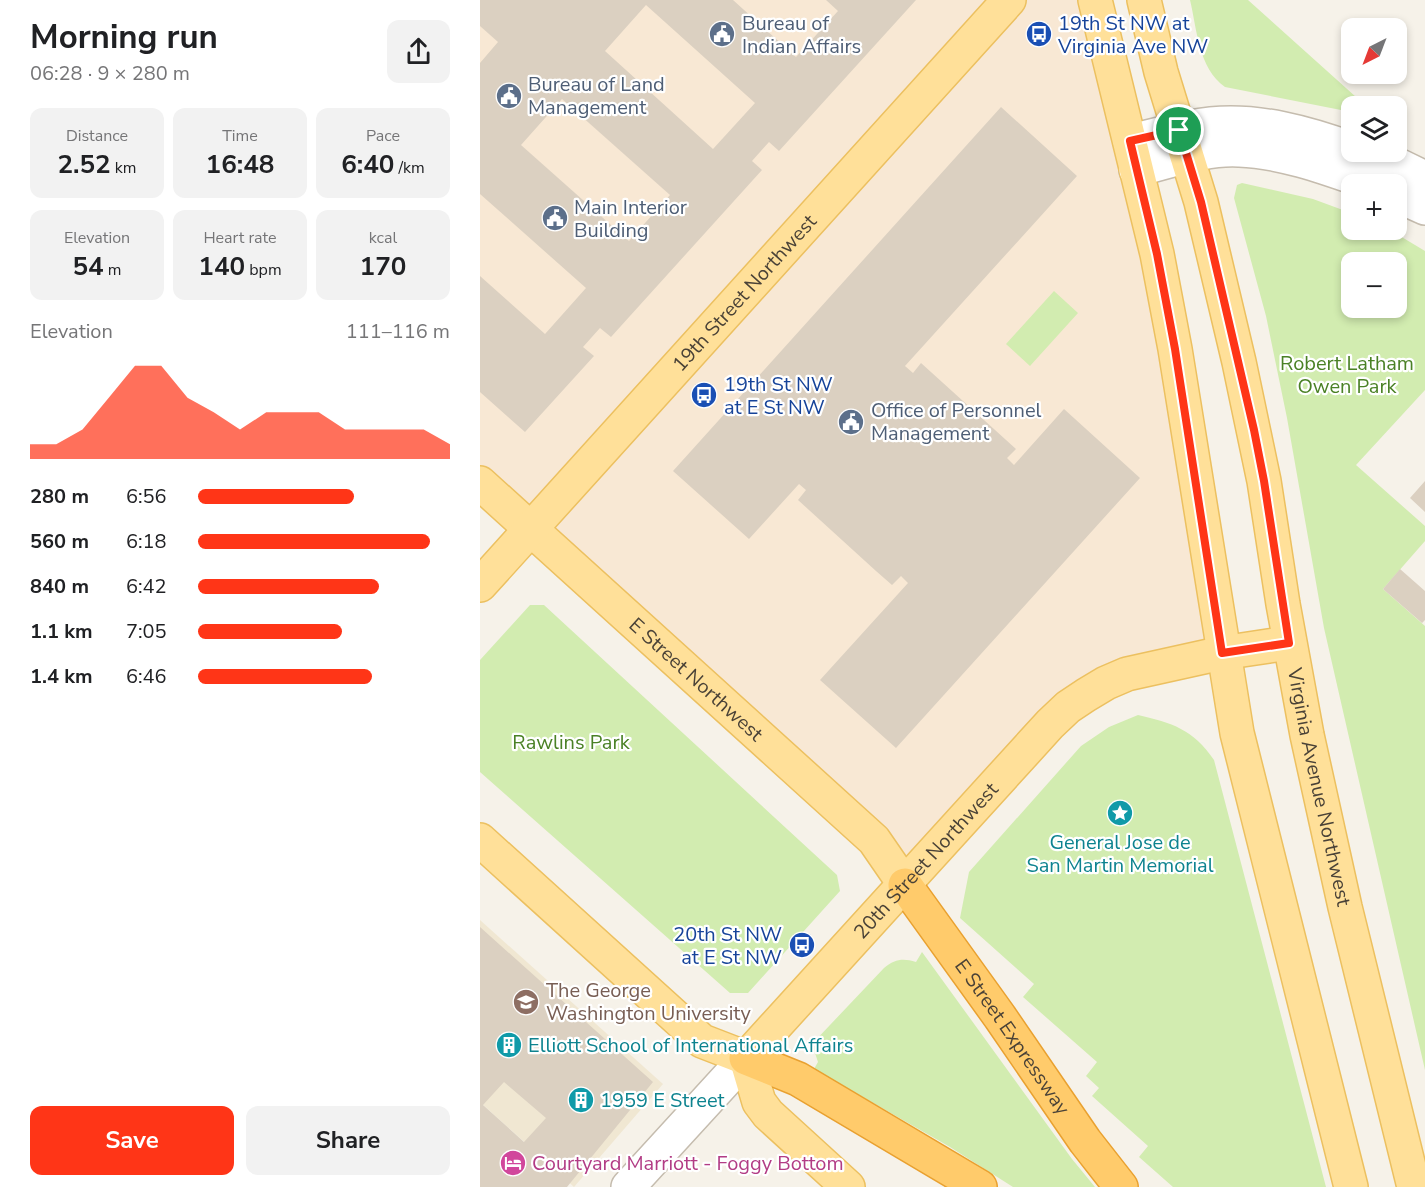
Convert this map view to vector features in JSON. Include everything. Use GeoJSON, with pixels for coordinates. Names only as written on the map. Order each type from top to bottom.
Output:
{"type":"FeatureCollection","features":[{"type":"Feature","properties":{"kind":"highway","name":"E Street Expressway"},"geometry":{"type":"LineString","coordinates":[[905,885],[1085,1141],[1121,1187]]}},
{"type":"Feature","properties":{"kind":"highway"},"geometry":{"type":"LineString","coordinates":[[746,1058],[798,1079],[980,1187]]}},
{"type":"Feature","properties":{"kind":"main road","name":"19th Street Northwest"},"geometry":{"type":"LineString","coordinates":[[480,585],[1009,0]]}},
{"type":"Feature","properties":{"kind":"main road"},"geometry":{"type":"LineString","coordinates":[[1095,0],[1157,254],[1175,349],[1236,733],[1351,1187]]}},
{"type":"Feature","properties":{"kind":"main road","name":"Virginia Avenue Northwest"},"geometry":{"type":"LineString","coordinates":[[1144,0],[1161,72],[1201,202],[1254,430],[1289,643],[1345,907],[1414,1187]]}},
{"type":"Feature","properties":{"kind":"main road","name":"E Street Northwest"},"geometry":{"type":"LineString","coordinates":[[480,483],[874,840],[905,885]]}},
{"type":"Feature","properties":{"kind":"main road","name":"20th Street Northwest"},"geometry":{"type":"LineString","coordinates":[[746,1058],[1068,707],[1106,683],[1127,675],[1222,653],[1289,643]]}},
{"type":"Feature","properties":{"kind":"main road"},"geometry":{"type":"LineString","coordinates":[[480,840],[702,1041],[746,1058],[759,1102],[768,1114],[848,1187]]}},
{"type":"Feature","properties":{"kind":"street"},"geometry":{"type":"LineString","coordinates":[[1133,155],[1183,143],[1212,124],[1246,124],[1287,130],[1341,146]]}},
{"type":"Feature","properties":{"kind":"street"},"geometry":{"type":"LineString","coordinates":[[1183,143],[1255,152],[1318,166],[1342,174]]}},
{"type":"Feature","properties":{"kind":"street"},"geometry":{"type":"LineString","coordinates":[[1389,162],[1425,178]]}},
{"type":"Feature","properties":{"kind":"street"},"geometry":{"type":"LineString","coordinates":[[1407,200],[1425,208]]}},
{"type":"Feature","properties":{"kind":"street","name":"20th Street Northwest"},"geometry":{"type":"LineString","coordinates":[[628,1187],[746,1058]]}},
{"type":"Feature","properties":{"kind":"shaded area"},"geometry":{"type":"Polygon","coordinates":[[[480,0],[1095,0],[1222,653],[1106,683],[905,885],[480,483],[480,0]]]}},
{"type":"Feature","properties":{"kind":"shaded area","name":"The George Washington University"},"geometry":{"type":"Polygon","coordinates":[[[480,920],[663,1084],[574,1187],[480,1102],[480,920]]]}},
{"type":"Feature","properties":{"kind":"green space"},"geometry":{"type":"Polygon","coordinates":[[[1190,0],[1248,0],[1355,96],[1341,96],[1341,110],[1225,87],[1209,69],[1197,35],[1190,0]]]}},
{"type":"Feature","properties":{"kind":"green space","name":"Robert Latham Owen Park"},"geometry":{"type":"Polygon","coordinates":[[[1242,183],[1313,199],[1341,209],[1341,240],[1407,240],[1425,251],[1425,390],[1356,465],[1425,526],[1425,541],[1383,589],[1425,626],[1425,1070],[1324,628],[1287,418],[1266,316],[1234,198],[1237,185],[1242,183]]]}},
{"type":"Feature","properties":{"kind":"green space"},"geometry":{"type":"Polygon","coordinates":[[[1054,291],[1078,313],[1030,366],[1006,344],[1054,291]]]}},
{"type":"Feature","properties":{"kind":"green space","name":"Rawlins Park"},"geometry":{"type":"Polygon","coordinates":[[[530,605],[544,605],[837,875],[840,891],[748,993],[730,993],[480,772],[480,660],[530,605]]]}},
{"type":"Feature","properties":{"kind":"green space"},"geometry":{"type":"Polygon","coordinates":[[[1138,715],[1161,721],[1190,734],[1214,760],[1326,1187],[1173,1187],[1139,1157],[1148,1146],[1092,1096],[1099,1088],[1086,1076],[1097,1062],[1023,997],[1034,984],[960,918],[969,872],[1081,746],[1109,727],[1138,715]]]}},
{"type":"Feature","properties":{"kind":"green space"},"geometry":{"type":"Polygon","coordinates":[[[922,952],[1072,1159],[1095,1187],[1013,1187],[950,1147],[814,1069],[818,1062],[812,1044],[884,968],[899,960],[916,962],[922,952]]]}},
{"type":"Feature","properties":{"kind":"building","name":"Main Interior Building"},"geometry":{"type":"Polygon","coordinates":[[[480,0],[733,0],[796,57],[838,11],[826,0],[916,0],[779,151],[769,142],[752,161],[762,170],[611,337],[600,328],[583,347],[594,356],[525,432],[480,392],[480,276],[545,334],[586,288],[480,194],[480,63],[498,42],[480,26],[480,0]],[[646,5],[605,51],[713,149],[755,103],[646,5]],[[562,99],[521,145],[629,241],[670,195],[562,99]]]}},
{"type":"Feature","properties":{"kind":"building","name":"Office of Personnel Management"},"geometry":{"type":"Polygon","coordinates":[[[1001,107],[1077,176],[905,366],[913,373],[921,363],[1016,449],[1007,458],[1014,465],[1064,409],[1140,478],[896,748],[820,680],[908,583],[901,576],[892,585],[876,571],[798,500],[806,490],[799,484],[749,539],[673,471],[1001,107]]]}},
{"type":"Feature","properties":{"kind":"building"},"geometry":{"type":"Polygon","coordinates":[[[1425,481],[1425,512],[1410,498],[1425,481]]]}},
{"type":"Feature","properties":{"kind":"building"},"geometry":{"type":"Polygon","coordinates":[[[1400,569],[1425,591],[1425,620],[1422,623],[1383,589],[1400,569]]]}},
{"type":"Feature","properties":{"kind":"building","name":"The George Washington University"},"geometry":{"type":"Polygon","coordinates":[[[480,927],[653,1082],[567,1187],[480,1187],[480,927]],[[504,1082],[483,1105],[524,1142],[546,1118],[504,1082]]]}},
{"type":"Feature","properties":{"kind":"place","name":"Bureau of Indian Affairs"},"geometry":{"type":"Point","coordinates":[722,34]}},
{"type":"Feature","properties":{"kind":"place","name":"19th St NW at Virginia Ave NW"},"geometry":{"type":"Point","coordinates":[1039,34]}},
{"type":"Feature","properties":{"kind":"place","name":"Bureau of Land Management"},"geometry":{"type":"Point","coordinates":[509,96]}},
{"type":"Feature","properties":{"kind":"place","name":"Main Interior Building"},"geometry":{"type":"Point","coordinates":[555,218]}},
{"type":"Feature","properties":{"kind":"place","name":"19th St NW at E St NW"},"geometry":{"type":"Point","coordinates":[704,395]}},
{"type":"Feature","properties":{"kind":"place","name":"Office of Personnel Management"},"geometry":{"type":"Point","coordinates":[851,422]}},
{"type":"Feature","properties":{"kind":"place","name":"General Jose de San Martin Memorial"},"geometry":{"type":"Point","coordinates":[1120,813]}},
{"type":"Feature","properties":{"kind":"place","name":"20th St NW at E St NW"},"geometry":{"type":"Point","coordinates":[802,945]}},
{"type":"Feature","properties":{"kind":"place","name":"The George Washington University"},"geometry":{"type":"Point","coordinates":[526,1002]}},
{"type":"Feature","properties":{"kind":"place","name":"Elliott School of International Affairs"},"geometry":{"type":"Point","coordinates":[509,1045]}},
{"type":"Feature","properties":{"kind":"place","name":"1959 E Street"},"geometry":{"type":"Point","coordinates":[581,1100]}},
{"type":"Feature","properties":{"kind":"place","name":"Courtyard Marriott - Foggy Bottom"},"geometry":{"type":"Point","coordinates":[513,1163]}},
{"type":"Feature","properties":{"kind":"route"},"geometry":{"type":"LineString","coordinates":[[1179,130],[1201,202],[1254,430],[1289,643],[1222,653],[1186,409],[1157,254],[1130,141],[1179,130]]}}]}
